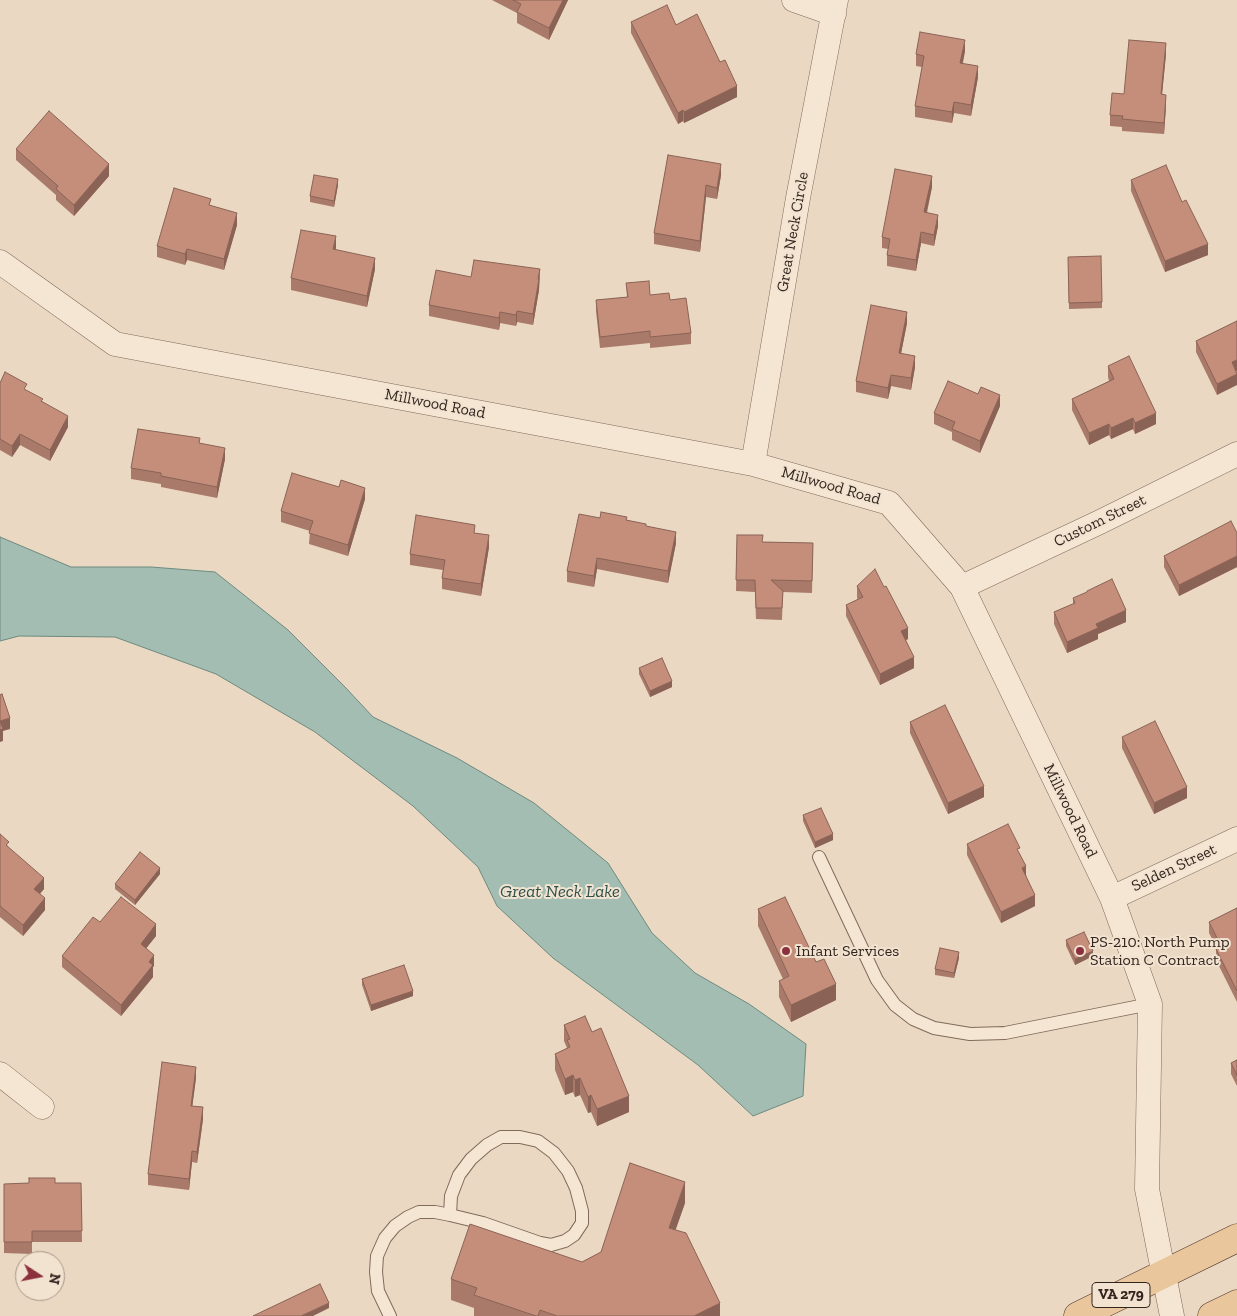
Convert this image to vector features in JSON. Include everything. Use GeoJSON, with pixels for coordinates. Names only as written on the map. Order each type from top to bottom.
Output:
{"type":"FeatureCollection","features":[{"type":"Feature","properties":{"kind":"main road","name":"VA 279"},"geometry":{"type":"LineString","coordinates":[[1078,1316],[1237,1238]]}},
{"type":"Feature","properties":{"kind":"main road"},"geometry":{"type":"LineString","coordinates":[[1212,1316],[1237,1304]]}},
{"type":"Feature","properties":{"kind":"street"},"geometry":{"type":"LineString","coordinates":[[794,0],[835,7]]}},
{"type":"Feature","properties":{"kind":"street","name":"Great Neck Circle"},"geometry":{"type":"LineString","coordinates":[[753,464],[798,198],[835,7]]}},
{"type":"Feature","properties":{"kind":"street","name":"Millwood Road"},"geometry":{"type":"LineString","coordinates":[[0,262],[115,344],[753,464],[889,502],[962,587],[1112,898],[1150,1004],[1147,1190],[1172,1316]]}},
{"type":"Feature","properties":{"kind":"street","name":"Custom Street"},"geometry":{"type":"LineString","coordinates":[[962,587],[1100,522],[1237,454]]}},
{"type":"Feature","properties":{"kind":"street","name":"Selden Street"},"geometry":{"type":"LineString","coordinates":[[1112,898],[1237,838]]}},
{"type":"Feature","properties":{"kind":"street"},"geometry":{"type":"LineString","coordinates":[[0,1074],[42,1107]]}},
{"type":"Feature","properties":{"kind":"lane"},"geometry":{"type":"LineString","coordinates":[[818,857],[878,980],[895,1005],[913,1019],[934,1028],[970,1034],[1005,1033],[1150,1004]]}},
{"type":"Feature","properties":{"kind":"lane"},"geometry":{"type":"LineString","coordinates":[[390,1316],[378,1291],[377,1256],[385,1238],[395,1226],[408,1217],[419,1212],[435,1212],[482,1223],[540,1243],[551,1244],[565,1241],[574,1235],[582,1223],[582,1211],[576,1188],[568,1171],[554,1153],[538,1141],[520,1136],[501,1137],[487,1145],[471,1159],[459,1175],[451,1196],[450,1215]]}},
{"type":"Feature","properties":{"kind":"water","name":"Great Neck Lake"},"geometry":{"type":"Polygon","coordinates":[[[0,537],[71,567],[151,567],[215,572],[288,630],[373,717],[457,758],[534,803],[608,863],[652,933],[695,973],[749,1004],[806,1044],[803,1096],[753,1116],[698,1065],[553,958],[497,906],[478,867],[413,806],[315,732],[216,674],[115,637],[19,636],[0,641],[0,537]]]}},
{"type":"Feature","properties":{"kind":"building"},"geometry":{"type":"Polygon","coordinates":[[[513,0],[563,0],[549,28],[517,12],[521,4],[513,0]]]}},
{"type":"Feature","properties":{"kind":"building"},"geometry":{"type":"Polygon","coordinates":[[[667,5],[676,25],[697,14],[720,62],[725,60],[737,86],[684,112],[683,110],[678,113],[631,22],[667,5]]]}},
{"type":"Feature","properties":{"kind":"building"},"geometry":{"type":"Polygon","coordinates":[[[920,32],[965,40],[960,63],[978,66],[971,105],[954,102],[952,112],[915,106],[924,56],[916,54],[920,32]]]}},
{"type":"Feature","properties":{"kind":"building"},"geometry":{"type":"Polygon","coordinates":[[[1129,40],[1166,43],[1161,94],[1166,95],[1164,123],[1122,119],[1123,116],[1110,115],[1112,93],[1124,94],[1129,40]]]}},
{"type":"Feature","properties":{"kind":"building"},"geometry":{"type":"Polygon","coordinates":[[[49,111],[109,164],[74,205],[56,189],[58,186],[16,149],[49,111]]]}},
{"type":"Feature","properties":{"kind":"building"},"geometry":{"type":"Polygon","coordinates":[[[668,155],[721,164],[717,188],[706,185],[700,241],[654,233],[668,155]]]}},
{"type":"Feature","properties":{"kind":"building"},"geometry":{"type":"Polygon","coordinates":[[[1166,165],[1182,202],[1186,200],[1208,244],[1165,261],[1131,180],[1166,165]]]}},
{"type":"Feature","properties":{"kind":"building"},"geometry":{"type":"Polygon","coordinates":[[[895,169],[932,176],[924,212],[938,215],[934,235],[921,232],[916,260],[887,255],[890,239],[882,237],[895,169]]]}},
{"type":"Feature","properties":{"kind":"building"},"geometry":{"type":"Polygon","coordinates":[[[314,175],[338,179],[334,201],[310,196],[314,175]]]}},
{"type":"Feature","properties":{"kind":"building"},"geometry":{"type":"Polygon","coordinates":[[[174,188],[211,199],[209,205],[237,213],[224,259],[187,249],[185,254],[157,246],[174,188]]]}},
{"type":"Feature","properties":{"kind":"building"},"geometry":{"type":"Polygon","coordinates":[[[301,230],[336,236],[333,249],[375,258],[367,296],[291,278],[301,230]]]}},
{"type":"Feature","properties":{"kind":"building"},"geometry":{"type":"Polygon","coordinates":[[[1101,256],[1102,302],[1069,303],[1068,257],[1101,256]]]}},
{"type":"Feature","properties":{"kind":"building"},"geometry":{"type":"Polygon","coordinates":[[[474,260],[540,269],[533,314],[517,311],[516,315],[500,312],[499,318],[429,305],[436,270],[471,277],[474,260]]]}},
{"type":"Feature","properties":{"kind":"building"},"geometry":{"type":"Polygon","coordinates":[[[649,281],[650,295],[669,293],[670,300],[686,298],[691,333],[650,337],[650,331],[600,337],[596,300],[628,297],[626,283],[649,281]]]}},
{"type":"Feature","properties":{"kind":"building"},"geometry":{"type":"Polygon","coordinates":[[[871,305],[907,312],[899,353],[915,356],[911,378],[891,375],[888,388],[856,381],[871,305]]]}},
{"type":"Feature","properties":{"kind":"building"},"geometry":{"type":"Polygon","coordinates":[[[1237,321],[1237,360],[1232,362],[1237,374],[1217,384],[1196,341],[1237,321]]]}},
{"type":"Feature","properties":{"kind":"building"},"geometry":{"type":"Polygon","coordinates":[[[1129,356],[1156,413],[1135,423],[1133,418],[1111,428],[1109,424],[1089,433],[1072,399],[1114,379],[1108,366],[1129,356]]]}},
{"type":"Feature","properties":{"kind":"building"},"geometry":{"type":"Polygon","coordinates":[[[5,372],[27,384],[24,389],[43,399],[41,401],[68,416],[50,450],[20,434],[12,446],[0,439],[0,383],[5,372]]]}},
{"type":"Feature","properties":{"kind":"building"},"geometry":{"type":"Polygon","coordinates":[[[948,381],[978,394],[981,387],[1000,395],[980,441],[952,429],[955,422],[934,413],[948,381]]]}},
{"type":"Feature","properties":{"kind":"building"},"geometry":{"type":"Polygon","coordinates":[[[138,429],[200,438],[199,443],[225,448],[217,487],[161,476],[161,473],[131,468],[138,429]]]}},
{"type":"Feature","properties":{"kind":"building"},"geometry":{"type":"Polygon","coordinates":[[[292,473],[339,487],[341,480],[365,488],[348,545],[309,533],[313,521],[281,511],[292,473]]]}},
{"type":"Feature","properties":{"kind":"building"},"geometry":{"type":"Polygon","coordinates":[[[601,512],[627,517],[626,520],[646,524],[646,526],[676,532],[668,571],[597,558],[594,576],[567,571],[579,514],[600,518],[601,512]]]}},
{"type":"Feature","properties":{"kind":"building"},"geometry":{"type":"Polygon","coordinates":[[[416,515],[475,525],[474,533],[489,535],[481,584],[442,578],[445,560],[410,554],[416,515]]]}},
{"type":"Feature","properties":{"kind":"building"},"geometry":{"type":"Polygon","coordinates":[[[1231,521],[1237,533],[1237,556],[1179,585],[1164,556],[1231,521]]]}},
{"type":"Feature","properties":{"kind":"building"},"geometry":{"type":"Polygon","coordinates":[[[737,535],[763,535],[762,542],[813,543],[812,581],[771,580],[783,591],[782,608],[756,608],[755,580],[736,580],[737,535]]]}},
{"type":"Feature","properties":{"kind":"building"},"geometry":{"type":"Polygon","coordinates":[[[875,569],[908,628],[901,631],[914,657],[880,674],[846,605],[863,597],[857,586],[875,569]]]}},
{"type":"Feature","properties":{"kind":"building"},"geometry":{"type":"Polygon","coordinates":[[[1112,579],[1126,610],[1096,624],[1098,628],[1067,642],[1054,612],[1075,603],[1073,598],[1112,579]]]}},
{"type":"Feature","properties":{"kind":"building"},"geometry":{"type":"Polygon","coordinates":[[[662,658],[672,681],[650,691],[639,668],[662,658]]]}},
{"type":"Feature","properties":{"kind":"building"},"geometry":{"type":"Polygon","coordinates":[[[2,694],[10,718],[0,721],[0,695],[2,694]]]}},
{"type":"Feature","properties":{"kind":"building"},"geometry":{"type":"Polygon","coordinates":[[[945,705],[984,786],[948,803],[910,722],[945,705]]]}},
{"type":"Feature","properties":{"kind":"building"},"geometry":{"type":"Polygon","coordinates":[[[1155,721],[1187,787],[1154,803],[1122,737],[1155,721]]]}},
{"type":"Feature","properties":{"kind":"building"},"geometry":{"type":"Polygon","coordinates":[[[821,808],[833,834],[815,842],[803,815],[821,808]]]}},
{"type":"Feature","properties":{"kind":"building"},"geometry":{"type":"Polygon","coordinates":[[[1008,824],[1020,848],[1017,849],[1026,866],[1022,868],[1035,895],[1001,912],[967,844],[1008,824]]]}},
{"type":"Feature","properties":{"kind":"building"},"geometry":{"type":"Polygon","coordinates":[[[0,834],[9,842],[6,845],[44,878],[34,889],[45,898],[23,925],[0,906],[0,834]]]}},
{"type":"Feature","properties":{"kind":"building"},"geometry":{"type":"Polygon","coordinates":[[[140,852],[160,868],[135,900],[115,884],[140,852]]]}},
{"type":"Feature","properties":{"kind":"building"},"geometry":{"type":"Polygon","coordinates":[[[121,897],[156,924],[141,944],[154,955],[149,962],[153,965],[121,1005],[62,956],[93,917],[100,922],[121,897]]]}},
{"type":"Feature","properties":{"kind":"building","name":"Infant Services"},"geometry":{"type":"Polygon","coordinates":[[[785,897],[816,962],[824,959],[836,984],[791,1005],[779,981],[789,976],[758,909],[785,897]]]}},
{"type":"Feature","properties":{"kind":"building"},"geometry":{"type":"Polygon","coordinates":[[[1237,908],[1237,991],[1216,949],[1221,946],[1209,922],[1237,908]]]}},
{"type":"Feature","properties":{"kind":"building","name":"PS-210: North Pump Station C Contract"},"geometry":{"type":"Polygon","coordinates":[[[1084,932],[1093,951],[1075,959],[1066,940],[1084,932]]]}},
{"type":"Feature","properties":{"kind":"building"},"geometry":{"type":"Polygon","coordinates":[[[940,948],[959,952],[954,973],[935,969],[940,948]]]}},
{"type":"Feature","properties":{"kind":"building"},"geometry":{"type":"Polygon","coordinates":[[[404,965],[413,991],[371,1005],[362,979],[404,965]]]}},
{"type":"Feature","properties":{"kind":"building"},"geometry":{"type":"Polygon","coordinates":[[[585,1016],[592,1032],[601,1028],[629,1096],[597,1109],[591,1095],[588,1097],[580,1078],[575,1080],[573,1075],[565,1079],[555,1054],[570,1047],[567,1040],[570,1039],[564,1025],[585,1016]]]}},
{"type":"Feature","properties":{"kind":"building"},"geometry":{"type":"Polygon","coordinates":[[[1237,1060],[1237,1075],[1231,1063],[1237,1060]]]}},
{"type":"Feature","properties":{"kind":"building"},"geometry":{"type":"Polygon","coordinates":[[[162,1062],[196,1067],[191,1106],[203,1107],[197,1152],[192,1151],[189,1179],[148,1174],[162,1062]]]}},
{"type":"Feature","properties":{"kind":"building"},"geometry":{"type":"Polygon","coordinates":[[[630,1163],[685,1182],[669,1228],[686,1233],[720,1303],[694,1316],[557,1316],[540,1310],[538,1316],[536,1316],[474,1295],[477,1288],[451,1279],[470,1224],[582,1262],[601,1252],[630,1163]]]}},
{"type":"Feature","properties":{"kind":"building"},"geometry":{"type":"Polygon","coordinates":[[[29,1178],[55,1178],[55,1183],[81,1183],[82,1231],[32,1231],[32,1242],[4,1242],[4,1184],[29,1183],[29,1178]]]}},
{"type":"Feature","properties":{"kind":"building"},"geometry":{"type":"Polygon","coordinates":[[[320,1284],[329,1303],[301,1316],[253,1316],[320,1284]]]}},
{"type":"Feature","properties":{"kind":"place","name":"Infant Services"},"geometry":{"type":"Point","coordinates":[786,951]}},
{"type":"Feature","properties":{"kind":"place","name":"PS-210: North Pump Station C Contract"},"geometry":{"type":"Point","coordinates":[1080,951]}}]}
